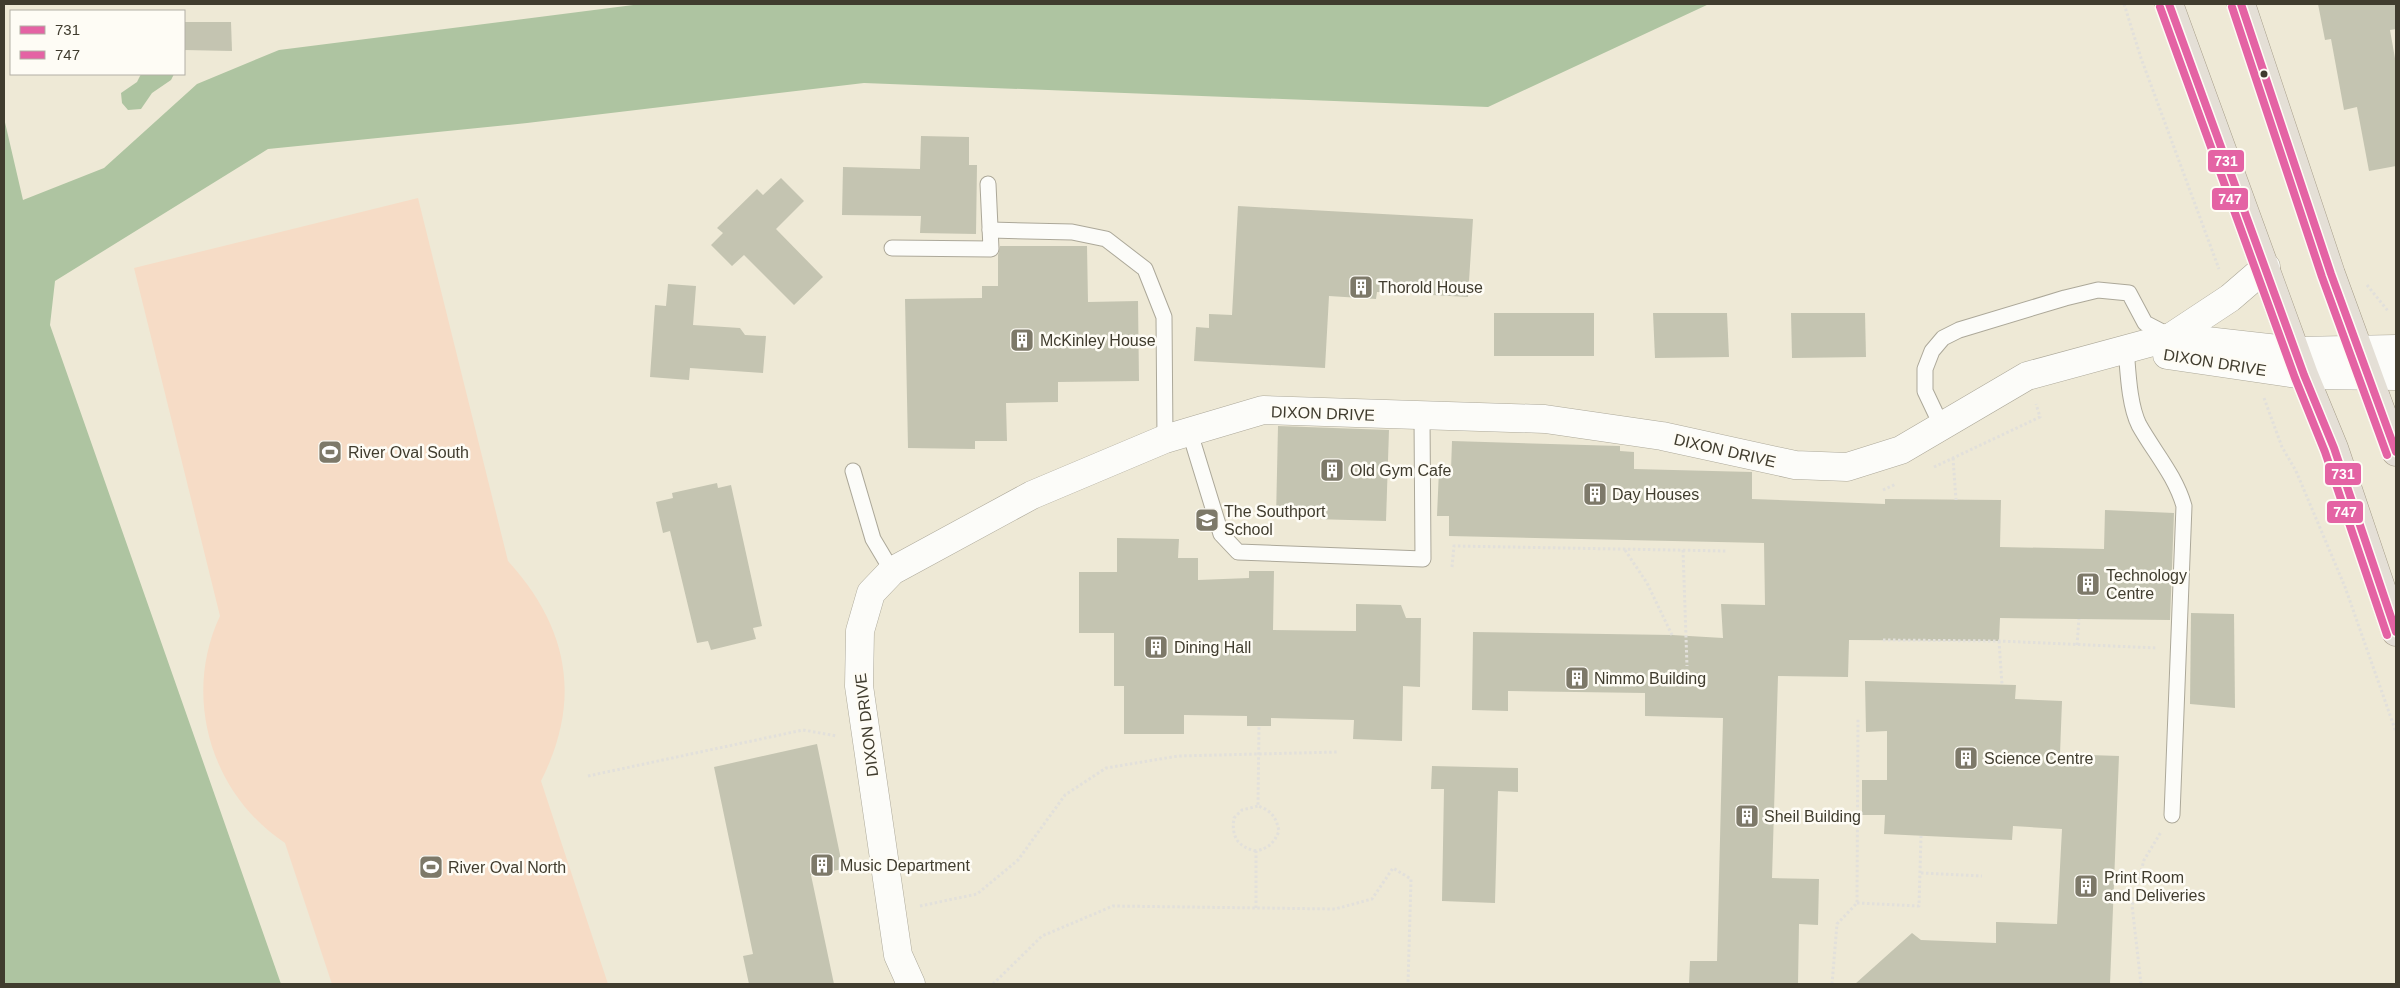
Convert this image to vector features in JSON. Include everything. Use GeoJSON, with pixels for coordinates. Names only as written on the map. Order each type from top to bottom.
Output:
{"type":"FeatureCollection","features":[{"type":"Feature","properties":{"kind":"main road"},"geometry":{"type":"LineString","coordinates":[[2169,4],[2300,363],[2334,448],[2396,632]]}},
{"type":"Feature","properties":{"kind":"main road"},"geometry":{"type":"LineString","coordinates":[[2240,4],[2367,376],[2396,452]]}},
{"type":"Feature","properties":{"kind":"street"},"geometry":{"type":"LineString","coordinates":[[2170,337],[2230,298],[2266,267]]}},
{"type":"Feature","properties":{"kind":"street","name":"DIXON DRIVE"},"geometry":{"type":"LineString","coordinates":[[911,984],[898,955],[866,735],[859,686],[860,630],[872,593],[892,571],[1032,495],[1177,436],[1263,410],[1422,417],[1545,419],[1662,436],[1795,466],[1847,466],[1901,450],[2027,376],[2170,337],[2300,363]]}},
{"type":"Feature","properties":{"kind":"street","name":"DIXON DRIVE"},"geometry":{"type":"LineString","coordinates":[[2126,348],[2300,363]]}},
{"type":"Feature","properties":{"kind":"street"},"geometry":{"type":"LineString","coordinates":[[2300,363],[2358,349],[2396,349]]}},
{"type":"Feature","properties":{"kind":"street"},"geometry":{"type":"LineString","coordinates":[[2300,363],[2367,376],[2396,376]]}},
{"type":"Feature","properties":{"kind":"lane"},"geometry":{"type":"LineString","coordinates":[[892,248],[991,248],[988,184]]}},
{"type":"Feature","properties":{"kind":"lane"},"geometry":{"type":"LineString","coordinates":[[990,230],[1072,232],[1106,239],[1145,269],[1164,317],[1177,436],[1220,534],[1238,552],[1424,559],[1422,417]]}},
{"type":"Feature","properties":{"kind":"lane"},"geometry":{"type":"LineString","coordinates":[[1942,426],[1925,391],[1925,369],[1932,351],[1943,338],[1959,330],[2098,290],[2129,293],[2145,323],[2170,337]]}},
{"type":"Feature","properties":{"kind":"lane"},"geometry":{"type":"LineString","coordinates":[[2126,348],[2130,390],[2138,423],[2179,488],[2184,506],[2172,815]]}},
{"type":"Feature","properties":{"kind":"lane"},"geometry":{"type":"LineString","coordinates":[[853,471],[873,539],[892,571]]}},
{"type":"Feature","properties":{"kind":"path"},"geometry":{"type":"LineString","coordinates":[[1953,458],[1956,500]]}},
{"type":"Feature","properties":{"kind":"path"},"geometry":{"type":"LineString","coordinates":[[1452,566],[1454,546],[1727,551]]}},
{"type":"Feature","properties":{"kind":"path"},"geometry":{"type":"LineString","coordinates":[[1625,550],[1646,583],[1672,635]]}},
{"type":"Feature","properties":{"kind":"path"},"geometry":{"type":"LineString","coordinates":[[1683,550],[1687,666]]}},
{"type":"Feature","properties":{"kind":"path"},"geometry":{"type":"LineString","coordinates":[[2077,645],[2079,619]]}},
{"type":"Feature","properties":{"kind":"path"},"geometry":{"type":"LineString","coordinates":[[1883,640],[1999,641],[2178,648]]}},
{"type":"Feature","properties":{"kind":"path"},"geometry":{"type":"LineString","coordinates":[[1999,641],[2002,685]]}},
{"type":"Feature","properties":{"kind":"path"},"geometry":{"type":"LineString","coordinates":[[1832,984],[1837,924],[1857,903],[1858,718]]}},
{"type":"Feature","properties":{"kind":"path"},"geometry":{"type":"LineString","coordinates":[[1258,806],[1259,726]]}},
{"type":"Feature","properties":{"kind":"path"},"geometry":{"type":"LineString","coordinates":[[588,776],[804,730],[850,738],[866,735]]}},
{"type":"Feature","properties":{"kind":"path"},"geometry":{"type":"LineString","coordinates":[[892,911],[977,894],[1018,860],[1065,795],[1106,768],[1178,756],[1339,752]]}},
{"type":"Feature","properties":{"kind":"path"},"geometry":{"type":"LineString","coordinates":[[1258,806],[1268,810],[1276,818],[1279,831],[1275,841],[1267,849],[1256,851],[1245,848],[1237,842],[1232,830],[1234,818],[1242,810],[1258,806]]}},
{"type":"Feature","properties":{"kind":"path"},"geometry":{"type":"LineString","coordinates":[[2141,984],[2132,905],[2144,860],[2172,815]]}},
{"type":"Feature","properties":{"kind":"path"},"geometry":{"type":"LineString","coordinates":[[1857,903],[1919,906],[1921,836]]}},
{"type":"Feature","properties":{"kind":"path"},"geometry":{"type":"LineString","coordinates":[[1256,851],[1256,908]]}},
{"type":"Feature","properties":{"kind":"path"},"geometry":{"type":"LineString","coordinates":[[993,984],[1042,936],[1113,906],[1335,909],[1372,899],[1393,868],[1411,879],[1408,984]]}},
{"type":"Feature","properties":{"kind":"path"},"geometry":{"type":"LineString","coordinates":[[1920,873],[1982,876]]}},
{"type":"Feature","properties":{"kind":"shaded area"},"geometry":{"type":"Polygon","coordinates":[[[641,4],[1709,4],[1488,107],[864,83],[527,123],[268,149],[55,281],[50,325],[281,984],[4,984],[4,118],[23,200],[104,168],[197,84],[279,50],[641,4]]]}},
{"type":"Feature","properties":{"kind":"shaded area"},"geometry":{"type":"Polygon","coordinates":[[[140,75],[174,75],[171,80],[152,93],[141,109],[128,110],[122,103],[121,93],[137,82],[140,75]]]}},
{"type":"Feature","properties":{"kind":"shaded area"},"geometry":{"type":"Polygon","coordinates":[[[418,198],[508,561],[529,586],[545,612],[556,639],[563,666],[565,693],[562,722],[554,751],[541,781],[608,984],[332,984],[285,843],[259,822],[238,798],[222,771],[210,742],[204,710],[204,679],[209,647],[220,616],[134,268],[418,198]]]}},
{"type":"Feature","properties":{"kind":"building"},"geometry":{"type":"Polygon","coordinates":[[[2318,4],[2396,4],[2396,29],[2390,30],[2396,64],[2396,166],[2369,171],[2357,107],[2344,110],[2331,39],[2325,40],[2318,4]]]}},
{"type":"Feature","properties":{"kind":"building"},"geometry":{"type":"Polygon","coordinates":[[[185,22],[231,22],[232,51],[185,50],[185,22]]]}},
{"type":"Feature","properties":{"kind":"building"},"geometry":{"type":"Polygon","coordinates":[[[921,136],[969,137],[969,165],[977,165],[976,234],[920,233],[921,216],[842,215],[843,167],[920,169],[921,136]]]}},
{"type":"Feature","properties":{"kind":"building"},"geometry":{"type":"Polygon","coordinates":[[[781,178],[804,201],[776,229],[823,277],[794,305],[744,255],[732,266],[711,245],[723,233],[717,228],[757,189],[763,195],[781,178]]]}},
{"type":"Feature","properties":{"kind":"building","name":"Thorold House"},"geometry":{"type":"Polygon","coordinates":[[[1238,206],[1473,219],[1468,297],[1377,292],[1376,299],[1329,296],[1325,368],[1194,361],[1196,327],[1209,328],[1209,314],[1232,315],[1238,206]]]}},
{"type":"Feature","properties":{"kind":"building","name":"McKinley House"},"geometry":{"type":"Polygon","coordinates":[[[1000,246],[1087,246],[1088,302],[1138,301],[1139,381],[1058,382],[1058,402],[1006,403],[1007,441],[975,441],[975,449],[908,448],[905,299],[982,298],[982,286],[998,286],[998,255],[1000,246]]]}},
{"type":"Feature","properties":{"kind":"building"},"geometry":{"type":"Polygon","coordinates":[[[668,284],[696,286],[693,325],[740,328],[745,335],[766,336],[763,373],[690,368],[689,380],[650,377],[655,305],[666,306],[668,284]]]}},
{"type":"Feature","properties":{"kind":"building"},"geometry":{"type":"Polygon","coordinates":[[[1494,313],[1594,313],[1594,356],[1494,356],[1494,313]]]}},
{"type":"Feature","properties":{"kind":"building"},"geometry":{"type":"Polygon","coordinates":[[[1653,313],[1727,313],[1729,357],[1655,358],[1653,313]]]}},
{"type":"Feature","properties":{"kind":"building"},"geometry":{"type":"Polygon","coordinates":[[[1791,313],[1865,313],[1866,357],[1792,358],[1791,313]]]}},
{"type":"Feature","properties":{"kind":"building","name":"Old Gym Cafe"},"geometry":{"type":"Polygon","coordinates":[[[1278,426],[1389,430],[1386,521],[1276,518],[1278,426]]]}},
{"type":"Feature","properties":{"kind":"building"},"geometry":{"type":"Polygon","coordinates":[[[1452,441],[1620,446],[1620,451],[1634,452],[1634,469],[1752,472],[1752,499],[1885,504],[1885,499],[2001,500],[2000,547],[2104,549],[2105,510],[2174,513],[2170,620],[2000,618],[1999,641],[1849,640],[1848,677],[1778,676],[1772,878],[1819,879],[1818,925],[1799,924],[1798,984],[1689,984],[1690,961],[1717,961],[1723,718],[1645,716],[1645,693],[1508,691],[1508,711],[1472,710],[1473,632],[1672,635],[1723,638],[1721,604],[1765,605],[1764,543],[1449,536],[1449,516],[1437,516],[1439,470],[1451,470],[1452,441]]]}},
{"type":"Feature","properties":{"kind":"building"},"geometry":{"type":"Polygon","coordinates":[[[717,483],[718,488],[731,485],[762,626],[753,628],[756,639],[711,650],[708,641],[697,643],[670,531],[663,533],[656,502],[673,498],[672,493],[717,483]]]}},
{"type":"Feature","properties":{"kind":"building"},"geometry":{"type":"Polygon","coordinates":[[[1117,538],[1179,539],[1178,558],[1198,558],[1198,580],[1249,578],[1249,571],[1274,571],[1273,630],[1356,631],[1356,604],[1401,605],[1406,618],[1421,618],[1420,687],[1403,686],[1402,741],[1353,739],[1354,720],[1271,718],[1271,726],[1247,726],[1247,716],[1184,715],[1184,734],[1124,734],[1124,686],[1114,686],[1114,633],[1079,633],[1079,572],[1117,572],[1117,538]]]}},
{"type":"Feature","properties":{"kind":"building"},"geometry":{"type":"Polygon","coordinates":[[[2191,613],[2234,614],[2235,708],[2190,704],[2191,613]]]}},
{"type":"Feature","properties":{"kind":"building"},"geometry":{"type":"Polygon","coordinates":[[[1865,681],[2016,685],[2015,699],[2062,701],[2060,754],[2119,756],[2110,984],[1855,984],[1912,933],[1921,940],[1996,943],[1996,922],[2057,924],[2062,829],[2013,826],[2012,840],[1884,834],[1885,815],[1862,815],[1862,780],[1887,780],[1887,731],[1866,732],[1865,681]]]}},
{"type":"Feature","properties":{"kind":"building","name":"Music Department"},"geometry":{"type":"Polygon","coordinates":[[[817,744],[843,869],[811,875],[834,984],[749,984],[743,956],[753,954],[714,767],[817,744]]]}},
{"type":"Feature","properties":{"kind":"building"},"geometry":{"type":"Polygon","coordinates":[[[1432,766],[1518,768],[1518,792],[1498,791],[1495,903],[1442,901],[1444,789],[1431,789],[1432,766]]]}},
{"type":"Feature","properties":{"kind":"transit line","name":"731"},"geometry":{"type":"LineString","coordinates":[[2169,4],[2304,375],[2334,448],[2396,632]]}},
{"type":"Feature","properties":{"kind":"transit line","name":"731"},"geometry":{"type":"LineString","coordinates":[[2241,4],[2331,274],[2396,452]]}},
{"type":"Feature","properties":{"kind":"transit line","name":"747"},"geometry":{"type":"LineString","coordinates":[[2160,7],[2295,378],[2325,452],[2387,635]]}},
{"type":"Feature","properties":{"kind":"transit line","name":"747"},"geometry":{"type":"LineString","coordinates":[[2232,7],[2322,277],[2387,455]]}},
{"type":"Feature","properties":{"kind":"place","name":"Thorold House"},"geometry":{"type":"Point","coordinates":[1361,287]}},
{"type":"Feature","properties":{"kind":"place","name":"McKinley House"},"geometry":{"type":"Point","coordinates":[1022,340]}},
{"type":"Feature","properties":{"kind":"place","name":"River Oval South"},"geometry":{"type":"Point","coordinates":[330,452]}},
{"type":"Feature","properties":{"kind":"place","name":"Old Gym Cafe"},"geometry":{"type":"Point","coordinates":[1332,470]}},
{"type":"Feature","properties":{"kind":"place","name":"Day Houses"},"geometry":{"type":"Point","coordinates":[1595,494]}},
{"type":"Feature","properties":{"kind":"place","name":"The Southport School"},"geometry":{"type":"Point","coordinates":[1207,520]}},
{"type":"Feature","properties":{"kind":"place","name":"Technology Centre"},"geometry":{"type":"Point","coordinates":[2088,584]}},
{"type":"Feature","properties":{"kind":"place","name":"Dining Hall"},"geometry":{"type":"Point","coordinates":[1156,647]}},
{"type":"Feature","properties":{"kind":"place","name":"Nimmo Building"},"geometry":{"type":"Point","coordinates":[1577,678]}},
{"type":"Feature","properties":{"kind":"place","name":"Science Centre"},"geometry":{"type":"Point","coordinates":[1966,758]}},
{"type":"Feature","properties":{"kind":"place","name":"Sheil Building"},"geometry":{"type":"Point","coordinates":[1747,816]}},
{"type":"Feature","properties":{"kind":"place","name":"Music Department"},"geometry":{"type":"Point","coordinates":[822,865]}},
{"type":"Feature","properties":{"kind":"place","name":"River Oval North"},"geometry":{"type":"Point","coordinates":[431,867]}},
{"type":"Feature","properties":{"kind":"place","name":"Print Room and Deliveries"},"geometry":{"type":"Point","coordinates":[2086,886]}}]}
